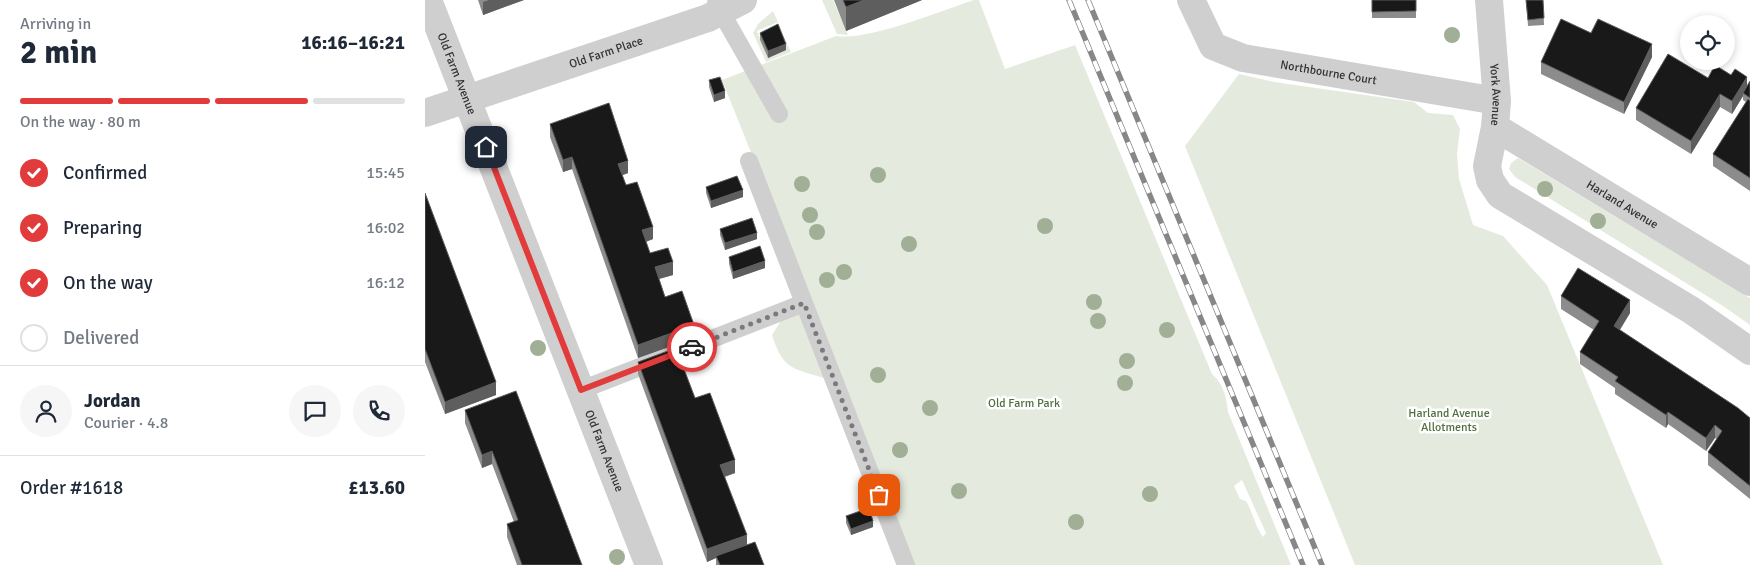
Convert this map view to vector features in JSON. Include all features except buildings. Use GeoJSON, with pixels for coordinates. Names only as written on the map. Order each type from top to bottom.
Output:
{"type":"FeatureCollection","features":[{"type":"Feature","properties":{"kind":"street","name":"Old Farm Avenue"},"geometry":{"type":"LineString","coordinates":[[428,0],[649,565]]}},
{"type":"Feature","properties":{"kind":"street","name":"Old Farm Place"},"geometry":{"type":"LineString","coordinates":[[425,113],[717,6],[743,0]]}},
{"type":"Feature","properties":{"kind":"street","name":"Northbourne Court"},"geometry":{"type":"LineString","coordinates":[[1191,0],[1213,46],[1243,58],[1496,114]]}},
{"type":"Feature","properties":{"kind":"street","name":"York Avenue"},"geometry":{"type":"LineString","coordinates":[[1489,0],[1496,114],[1487,166],[1490,180],[1500,195],[1691,310],[1750,351]]}},
{"type":"Feature","properties":{"kind":"street","name":"Harland Avenue"},"geometry":{"type":"LineString","coordinates":[[1496,114],[1750,282]]}},
{"type":"Feature","properties":{"kind":"lane"},"geometry":{"type":"LineString","coordinates":[[717,6],[779,114]]}},
{"type":"Feature","properties":{"kind":"lane"},"geometry":{"type":"LineString","coordinates":[[749,161],[906,565]]}},
{"type":"Feature","properties":{"kind":"lane"},"geometry":{"type":"LineString","coordinates":[[581,390],[804,303]]}},
{"type":"Feature","properties":{"kind":"green space"},"geometry":{"type":"Polygon","coordinates":[[[822,0],[833,0],[848,35],[837,34],[822,0]]]}},
{"type":"Feature","properties":{"kind":"green space","name":"Old Farm Park"},"geometry":{"type":"Polygon","coordinates":[[[974,0],[979,0],[1005,69],[1075,45],[1212,374],[1224,391],[1228,412],[1291,565],[914,565],[824,378],[790,366],[780,355],[772,335],[782,319],[808,295],[722,80],[836,36],[867,34],[885,30],[974,0]],[[1242,480],[1234,486],[1240,499],[1246,501],[1263,537],[1266,533],[1242,480]]]}},
{"type":"Feature","properties":{"kind":"green space"},"geometry":{"type":"Polygon","coordinates":[[[773,11],[778,22],[757,31],[768,58],[779,34],[782,33],[791,52],[766,62],[753,33],[758,24],[773,11]]]}},
{"type":"Feature","properties":{"kind":"green space","name":"Harland Avenue Allotments"},"geometry":{"type":"Polygon","coordinates":[[[1239,74],[1274,82],[1414,102],[1428,113],[1453,115],[1460,129],[1457,154],[1459,179],[1473,225],[1503,236],[1547,285],[1663,565],[1355,565],[1185,146],[1239,74]]]}},
{"type":"Feature","properties":{"kind":"green space"},"geometry":{"type":"Polygon","coordinates":[[[1518,158],[1750,298],[1750,325],[1723,306],[1515,177],[1509,169],[1511,163],[1518,158]]]}},
{"type":"Feature","properties":{"kind":"railway"},"geometry":{"type":"LineString","coordinates":[[1069,0],[1303,565]]}},
{"type":"Feature","properties":{"kind":"railway"},"geometry":{"type":"LineString","coordinates":[[1088,0],[1322,565]]}},
{"type":"Feature","properties":{"kind":"way so far"},"geometry":{"type":"LineString","coordinates":[[692,347],[804,303],[879,495]]}},
{"type":"Feature","properties":{"kind":"route"},"geometry":{"type":"LineString","coordinates":[[486,147],[581,390],[692,347]]}}]}
